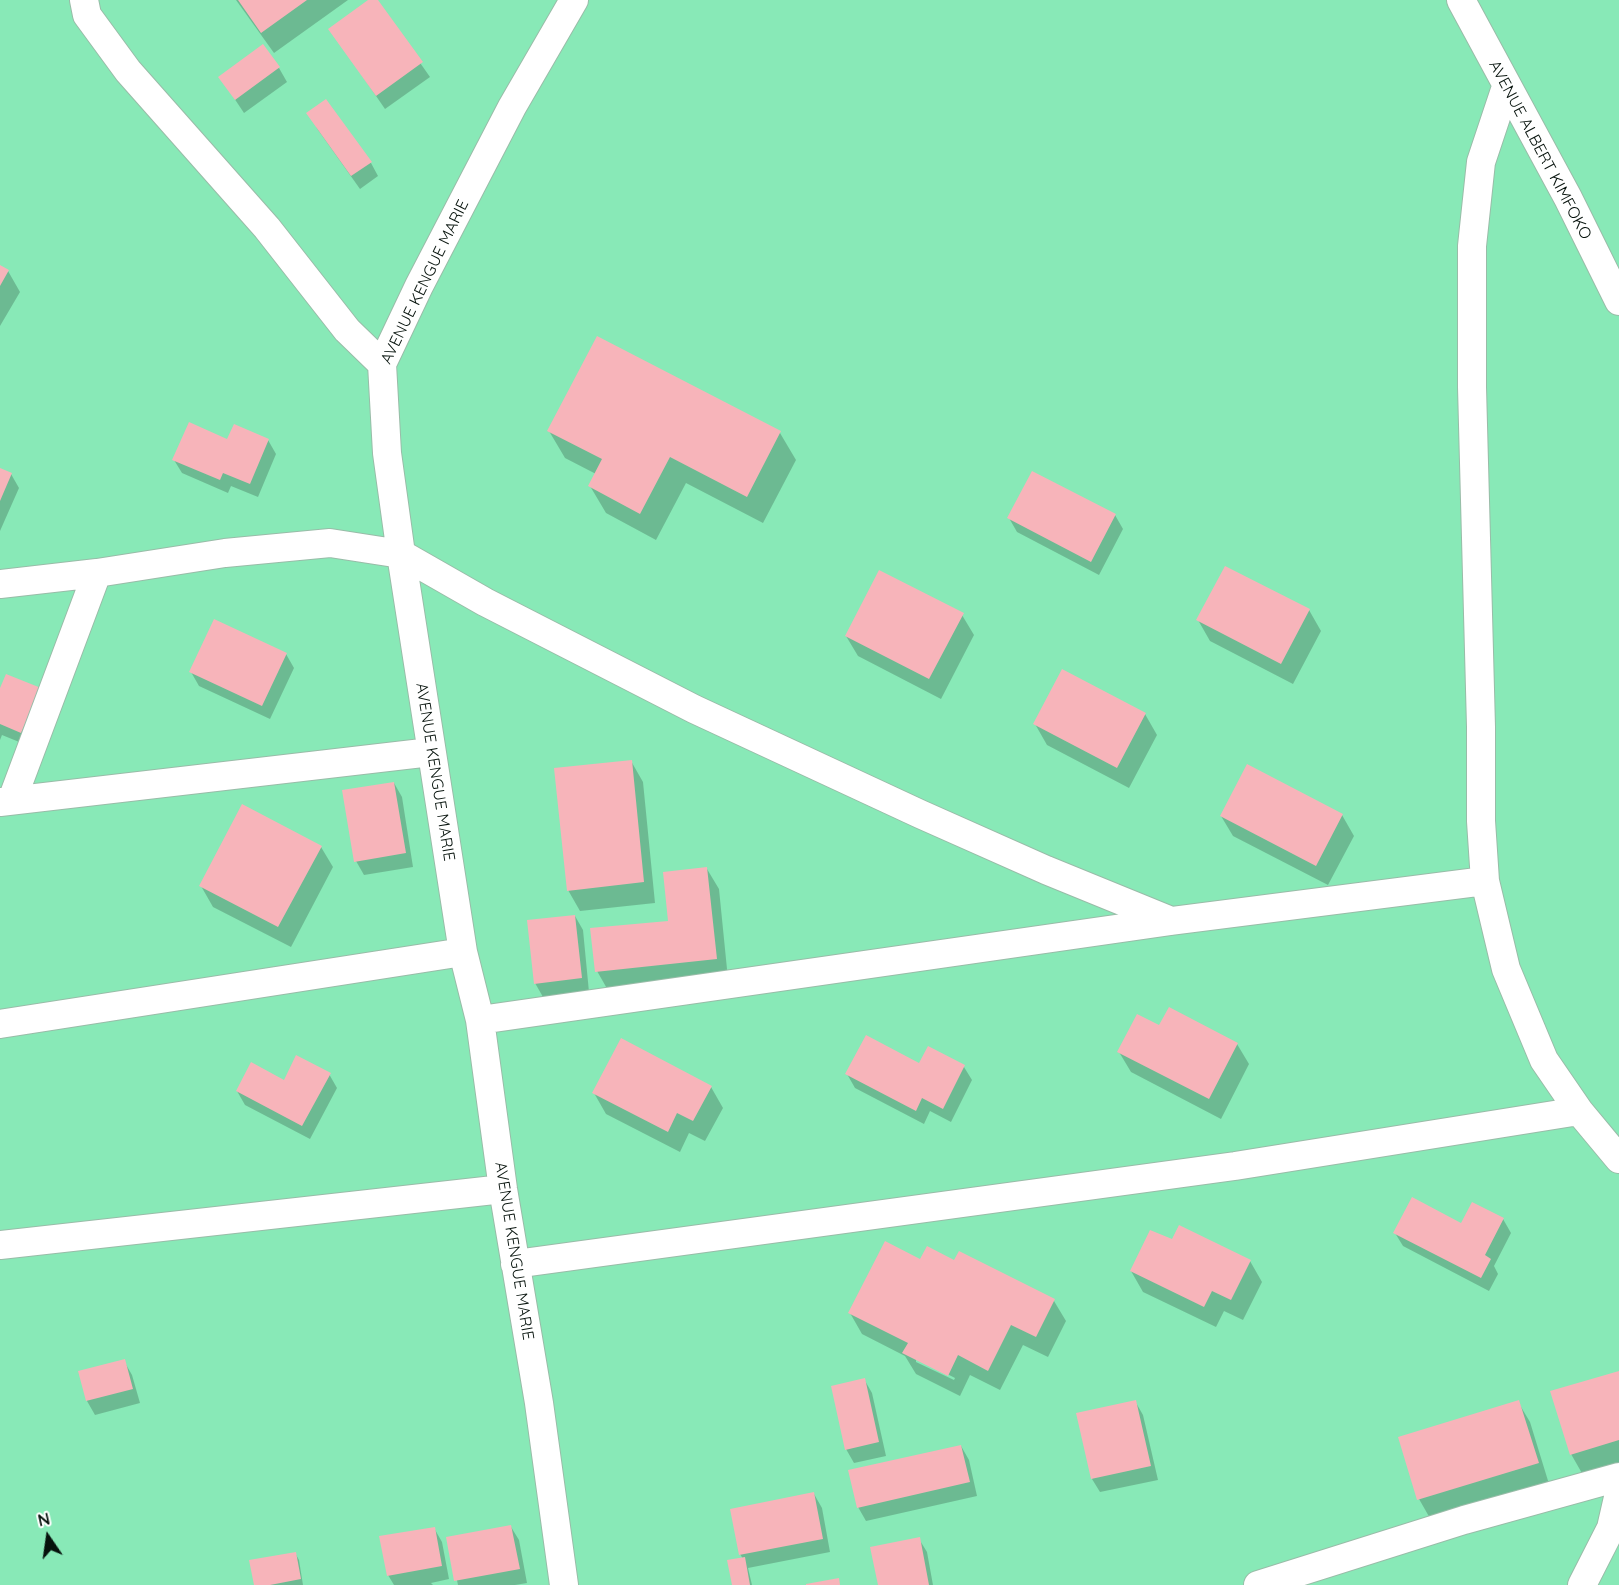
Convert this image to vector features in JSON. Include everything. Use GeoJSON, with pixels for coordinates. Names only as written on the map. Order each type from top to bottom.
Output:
{"type":"FeatureCollection","features":[{"type":"Feature","properties":{"kind":"street"},"geometry":{"type":"LineString","coordinates":[[84,0],[87,15],[128,71],[267,228],[347,330],[382,364]]}},
{"type":"Feature","properties":{"kind":"street","name":"AVENUE KENGUE MARIE"},"geometry":{"type":"LineString","coordinates":[[564,1585],[539,1403],[503,1189],[480,1020],[464,952],[401,554],[387,453],[382,364],[419,286],[512,107],[574,0]]}},
{"type":"Feature","properties":{"kind":"street","name":"AVENUE ALBERT KIMFOKO"},"geometry":{"type":"LineString","coordinates":[[1461,0],[1568,198],[1619,301]]}},
{"type":"Feature","properties":{"kind":"street"},"geometry":{"type":"LineString","coordinates":[[1506,87],[1481,162],[1472,246],[1472,377],[1481,727],[1481,821],[1485,881],[1506,969],[1544,1060],[1579,1111],[1619,1159]]}},
{"type":"Feature","properties":{"kind":"street"},"geometry":{"type":"LineString","coordinates":[[0,584],[97,573],[225,554],[330,543],[401,554],[485,602],[694,710],[1004,851],[1171,921]]}},
{"type":"Feature","properties":{"kind":"street"},"geometry":{"type":"LineString","coordinates":[[97,573],[6,801],[431,752]]}},
{"type":"Feature","properties":{"kind":"street"},"geometry":{"type":"LineString","coordinates":[[480,1020],[1171,921],[1485,881]]}},
{"type":"Feature","properties":{"kind":"street"},"geometry":{"type":"LineString","coordinates":[[0,1024],[464,952]]}},
{"type":"Feature","properties":{"kind":"street"},"geometry":{"type":"LineString","coordinates":[[515,1264],[1235,1166],[1579,1111]]}},
{"type":"Feature","properties":{"kind":"street"},"geometry":{"type":"LineString","coordinates":[[0,1245],[503,1189]]}},
{"type":"Feature","properties":{"kind":"street"},"geometry":{"type":"LineString","coordinates":[[1258,1585],[1464,1520],[1619,1478]]}},
{"type":"Feature","properties":{"kind":"street"},"geometry":{"type":"LineString","coordinates":[[1582,1585],[1611,1528],[1619,1493]]}},
{"type":"Feature","properties":{"kind":"green space"},"geometry":{"type":"Polygon","coordinates":[[[0,0],[1619,0],[1619,1585],[0,1585],[0,0]]]}},
{"type":"Feature","properties":{"kind":"building"},"geometry":{"type":"Polygon","coordinates":[[[238,0],[307,0],[261,33],[238,0]]]}},
{"type":"Feature","properties":{"kind":"building"},"geometry":{"type":"Polygon","coordinates":[[[368,0],[378,0],[423,62],[376,96],[328,29],[368,0]]]}},
{"type":"Feature","properties":{"kind":"building"},"geometry":{"type":"Polygon","coordinates":[[[263,44],[280,67],[235,100],[218,77],[263,44]]]}},
{"type":"Feature","properties":{"kind":"building"},"geometry":{"type":"Polygon","coordinates":[[[326,99],[372,162],[351,176],[306,113],[326,99]]]}},
{"type":"Feature","properties":{"kind":"building"},"geometry":{"type":"Polygon","coordinates":[[[0,265],[9,270],[0,286],[0,265]]]}},
{"type":"Feature","properties":{"kind":"building"},"geometry":{"type":"Polygon","coordinates":[[[597,336],[781,431],[747,497],[670,457],[640,514],[588,486],[602,459],[547,431],[597,336]]]}},
{"type":"Feature","properties":{"kind":"building"},"geometry":{"type":"Polygon","coordinates":[[[189,422],[227,439],[234,424],[269,439],[250,484],[223,473],[220,480],[172,460],[189,422]]]}},
{"type":"Feature","properties":{"kind":"building"},"geometry":{"type":"Polygon","coordinates":[[[0,468],[12,473],[0,501],[0,468]]]}},
{"type":"Feature","properties":{"kind":"building"},"geometry":{"type":"Polygon","coordinates":[[[1032,471],[1116,514],[1091,562],[1007,518],[1032,471]]]}},
{"type":"Feature","properties":{"kind":"building"},"geometry":{"type":"Polygon","coordinates":[[[1225,566],[1310,609],[1281,664],[1196,620],[1225,566]]]}},
{"type":"Feature","properties":{"kind":"building"},"geometry":{"type":"Polygon","coordinates":[[[879,570],[964,613],[929,679],[845,636],[879,570]]]}},
{"type":"Feature","properties":{"kind":"building"},"geometry":{"type":"Polygon","coordinates":[[[214,619],[287,653],[262,706],[189,672],[214,619]]]}},
{"type":"Feature","properties":{"kind":"building"},"geometry":{"type":"Polygon","coordinates":[[[1062,669],[1146,713],[1117,768],[1033,724],[1062,669]]]}},
{"type":"Feature","properties":{"kind":"building"},"geometry":{"type":"Polygon","coordinates":[[[6,674],[41,688],[21,733],[0,724],[0,688],[6,674]]]}},
{"type":"Feature","properties":{"kind":"building"},"geometry":{"type":"Polygon","coordinates":[[[632,760],[644,882],[567,891],[554,768],[632,760]]]}},
{"type":"Feature","properties":{"kind":"building"},"geometry":{"type":"Polygon","coordinates":[[[1247,764],[1343,814],[1316,866],[1220,816],[1247,764]]]}},
{"type":"Feature","properties":{"kind":"building"},"geometry":{"type":"Polygon","coordinates":[[[394,782],[406,853],[354,862],[342,790],[394,782]]]}},
{"type":"Feature","properties":{"kind":"building"},"geometry":{"type":"Polygon","coordinates":[[[242,804],[322,846],[278,927],[199,886],[242,804]]]}},
{"type":"Feature","properties":{"kind":"building"},"geometry":{"type":"Polygon","coordinates":[[[707,867],[717,959],[595,972],[590,928],[668,921],[663,872],[707,867]]]}},
{"type":"Feature","properties":{"kind":"building"},"geometry":{"type":"Polygon","coordinates":[[[575,915],[582,978],[534,984],[527,920],[575,915]]]}},
{"type":"Feature","properties":{"kind":"building"},"geometry":{"type":"Polygon","coordinates":[[[1169,1007],[1238,1043],[1209,1099],[1117,1052],[1137,1014],[1159,1025],[1169,1007]]]}},
{"type":"Feature","properties":{"kind":"building"},"geometry":{"type":"Polygon","coordinates":[[[866,1035],[919,1063],[928,1046],[965,1065],[943,1109],[922,1098],[916,1111],[845,1074],[866,1035]]]}},
{"type":"Feature","properties":{"kind":"building"},"geometry":{"type":"Polygon","coordinates":[[[621,1038],[712,1086],[693,1121],[677,1113],[668,1132],[592,1093],[621,1038]]]}},
{"type":"Feature","properties":{"kind":"building"},"geometry":{"type":"Polygon","coordinates":[[[296,1055],[331,1073],[302,1126],[236,1091],[251,1062],[284,1080],[296,1055]]]}},
{"type":"Feature","properties":{"kind":"building"},"geometry":{"type":"Polygon","coordinates":[[[1412,1197],[1461,1223],[1472,1202],[1504,1218],[1485,1255],[1491,1259],[1481,1278],[1393,1233],[1412,1197]]]}},
{"type":"Feature","properties":{"kind":"building"},"geometry":{"type":"Polygon","coordinates":[[[1179,1225],[1251,1260],[1231,1300],[1212,1291],[1204,1307],[1130,1271],[1150,1230],[1172,1239],[1179,1225]]]}},
{"type":"Feature","properties":{"kind":"building"},"geometry":{"type":"Polygon","coordinates":[[[885,1241],[920,1259],[927,1246],[954,1260],[959,1251],[1055,1299],[1036,1337],[1011,1325],[988,1371],[958,1355],[948,1376],[902,1353],[908,1343],[848,1313],[885,1241]]]}},
{"type":"Feature","properties":{"kind":"building"},"geometry":{"type":"Polygon","coordinates":[[[125,1359],[133,1389],[86,1401],[78,1371],[125,1359]]]}},
{"type":"Feature","properties":{"kind":"building"},"geometry":{"type":"Polygon","coordinates":[[[1619,1371],[1619,1440],[1570,1455],[1550,1391],[1619,1371]]]}},
{"type":"Feature","properties":{"kind":"building"},"geometry":{"type":"Polygon","coordinates":[[[865,1378],[879,1442],[845,1450],[831,1386],[865,1378]]]}},
{"type":"Feature","properties":{"kind":"building"},"geometry":{"type":"Polygon","coordinates":[[[1136,1400],[1151,1466],[1091,1479],[1076,1413],[1136,1400]]]}},
{"type":"Feature","properties":{"kind":"building"},"geometry":{"type":"Polygon","coordinates":[[[1519,1400],[1539,1463],[1417,1500],[1398,1437],[1519,1400]]]}},
{"type":"Feature","properties":{"kind":"building"},"geometry":{"type":"Polygon","coordinates":[[[961,1445],[970,1482],[857,1508],[848,1470],[961,1445]]]}},
{"type":"Feature","properties":{"kind":"building"},"geometry":{"type":"Polygon","coordinates":[[[814,1492],[823,1539],[739,1555],[730,1509],[814,1492]]]}},
{"type":"Feature","properties":{"kind":"building"},"geometry":{"type":"Polygon","coordinates":[[[511,1525],[520,1569],[454,1581],[446,1537],[511,1525]]]}},
{"type":"Feature","properties":{"kind":"building"},"geometry":{"type":"Polygon","coordinates":[[[435,1527],[442,1566],[387,1576],[379,1536],[435,1527]]]}},
{"type":"Feature","properties":{"kind":"building"},"geometry":{"type":"Polygon","coordinates":[[[920,1537],[929,1585],[878,1585],[870,1547],[920,1537]]]}},
{"type":"Feature","properties":{"kind":"building"},"geometry":{"type":"Polygon","coordinates":[[[296,1552],[301,1579],[270,1585],[254,1585],[249,1560],[296,1552]]]}},
{"type":"Feature","properties":{"kind":"building"},"geometry":{"type":"Polygon","coordinates":[[[745,1557],[750,1585],[732,1585],[727,1560],[745,1557]]]}},
{"type":"Feature","properties":{"kind":"building"},"geometry":{"type":"Polygon","coordinates":[[[839,1578],[840,1585],[806,1585],[806,1584],[839,1578]]]}}]}
